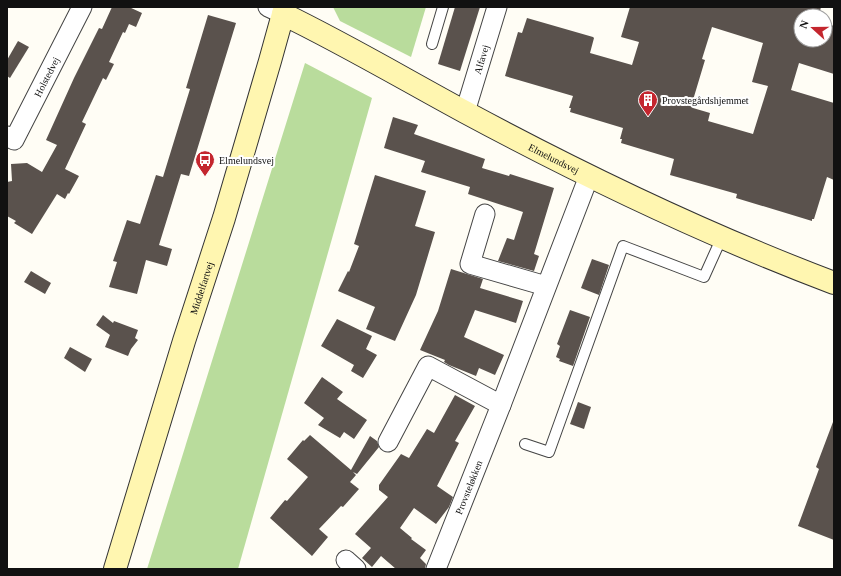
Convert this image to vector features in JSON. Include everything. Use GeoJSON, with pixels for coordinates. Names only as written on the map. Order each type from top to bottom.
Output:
{"type":"FeatureCollection","features":[{"type":"Feature","properties":{"kind":"street","name":"Holstedvej"},"geometry":{"type":"LineString","coordinates":[[7,136],[14,140],[82,7]]}},
{"type":"Feature","properties":{"kind":"street","name":"Alfavej"},"geometry":{"type":"LineString","coordinates":[[465,112],[497,7]]}},
{"type":"Feature","properties":{"kind":"street","name":"Elmelundsvej"},"geometry":{"type":"LineString","coordinates":[[279,9],[465,112],[589,176],[779,262],[834,283]]}},
{"type":"Feature","properties":{"kind":"street","name":"Middelfartvej"},"geometry":{"type":"LineString","coordinates":[[115,569],[184,341],[224,218],[268,69],[279,9]]}},
{"type":"Feature","properties":{"kind":"street","name":"Provsteløkken"},"geometry":{"type":"LineString","coordinates":[[436,569],[589,176]]}},
{"type":"Feature","properties":{"kind":"street"},"geometry":{"type":"LineString","coordinates":[[485,214],[470,264],[546,286]]}},
{"type":"Feature","properties":{"kind":"street"},"geometry":{"type":"LineString","coordinates":[[388,442],[428,366],[501,405]]}},
{"type":"Feature","properties":{"kind":"lane"},"geometry":{"type":"LineString","coordinates":[[432,44],[443,7]]}},
{"type":"Feature","properties":{"kind":"lane"},"geometry":{"type":"LineString","coordinates":[[525,444],[549,452],[623,246],[704,277],[722,237]]}},
{"type":"Feature","properties":{"kind":"green space"},"geometry":{"type":"Polygon","coordinates":[[[333,7],[426,7],[411,57],[340,21],[333,7]]]}},
{"type":"Feature","properties":{"kind":"green space"},"geometry":{"type":"Polygon","coordinates":[[[305,63],[372,98],[238,569],[147,569],[305,63]]]}},
{"type":"Feature","properties":{"kind":"building"},"geometry":{"type":"Polygon","coordinates":[[[112,7],[129,7],[142,13],[136,27],[129,24],[125,33],[123,32],[109,62],[114,64],[106,80],[103,78],[82,122],[86,124],[65,169],[79,176],[65,199],[57,194],[32,234],[14,223],[16,221],[7,216],[7,182],[12,181],[11,164],[27,163],[42,172],[57,145],[46,140],[74,78],[99,28],[102,29],[112,7]]]}},
{"type":"Feature","properties":{"kind":"building"},"geometry":{"type":"Polygon","coordinates":[[[455,7],[480,7],[460,71],[438,64],[455,7]]]}},
{"type":"Feature","properties":{"kind":"building","name":"Provstegårdshjemmet"},"geometry":{"type":"Polygon","coordinates":[[[630,7],[821,7],[793,8],[793,48],[833,48],[834,26],[834,74],[799,63],[791,90],[834,103],[834,180],[827,177],[814,219],[812,219],[812,221],[736,198],[737,194],[670,175],[674,159],[621,143],[622,139],[620,139],[623,128],[570,112],[571,108],[569,108],[573,96],[505,76],[518,32],[522,33],[527,18],[593,37],[590,53],[632,65],[639,42],[621,37],[630,7]],[[712,27],[702,59],[705,60],[693,100],[695,101],[693,108],[710,113],[708,121],[753,134],[768,86],[752,82],[763,43],[712,27]]]}},
{"type":"Feature","properties":{"kind":"building"},"geometry":{"type":"Polygon","coordinates":[[[208,15],[236,23],[189,176],[181,174],[159,245],[172,249],[167,266],[146,260],[137,294],[109,287],[117,262],[113,261],[127,220],[140,224],[156,175],[163,177],[190,89],[186,88],[208,15]]]}},
{"type":"Feature","properties":{"kind":"building"},"geometry":{"type":"Polygon","coordinates":[[[18,41],[29,47],[10,78],[7,76],[7,60],[18,41]]]}},
{"type":"Feature","properties":{"kind":"building"},"geometry":{"type":"Polygon","coordinates":[[[393,117],[418,125],[414,134],[485,159],[482,168],[509,176],[510,174],[554,188],[534,254],[539,256],[534,271],[498,261],[507,238],[514,240],[523,212],[468,194],[470,187],[421,172],[425,161],[384,148],[393,117]]]}},
{"type":"Feature","properties":{"kind":"building"},"geometry":{"type":"Polygon","coordinates":[[[375,175],[426,191],[415,226],[435,232],[416,295],[395,341],[366,329],[375,307],[338,291],[348,271],[349,272],[359,246],[354,244],[375,175]]]}},
{"type":"Feature","properties":{"kind":"building"},"geometry":{"type":"Polygon","coordinates":[[[592,259],[609,265],[599,295],[581,288],[592,259]]]}},
{"type":"Feature","properties":{"kind":"building"},"geometry":{"type":"Polygon","coordinates":[[[451,269],[483,279],[480,288],[523,301],[516,323],[475,310],[464,337],[504,355],[495,375],[479,368],[476,376],[449,365],[444,362],[445,360],[420,350],[438,311],[451,269]]]}},
{"type":"Feature","properties":{"kind":"building"},"geometry":{"type":"Polygon","coordinates":[[[31,271],[51,283],[45,294],[24,282],[31,271]]]}},
{"type":"Feature","properties":{"kind":"building"},"geometry":{"type":"Polygon","coordinates":[[[570,310],[590,317],[573,366],[559,361],[560,359],[556,357],[560,346],[557,344],[570,310]]]}},
{"type":"Feature","properties":{"kind":"building"},"geometry":{"type":"Polygon","coordinates":[[[103,315],[113,323],[114,321],[138,330],[135,338],[138,340],[128,356],[105,347],[110,335],[96,325],[103,315]]]}},
{"type":"Feature","properties":{"kind":"building"},"geometry":{"type":"Polygon","coordinates":[[[337,319],[372,336],[366,349],[377,355],[363,378],[351,371],[354,365],[321,346],[337,319]]]}},
{"type":"Feature","properties":{"kind":"building"},"geometry":{"type":"Polygon","coordinates":[[[70,347],[92,359],[85,372],[64,358],[70,347]]]}},
{"type":"Feature","properties":{"kind":"building"},"geometry":{"type":"Polygon","coordinates":[[[322,377],[343,392],[337,399],[367,420],[354,439],[344,432],[340,438],[318,425],[324,418],[304,403],[322,377]]]}},
{"type":"Feature","properties":{"kind":"building"},"geometry":{"type":"Polygon","coordinates":[[[455,395],[475,406],[455,441],[459,443],[437,486],[453,497],[449,507],[436,524],[414,508],[400,528],[412,538],[411,539],[426,550],[420,558],[426,564],[425,569],[396,569],[381,556],[372,567],[362,558],[371,548],[355,534],[388,497],[379,490],[379,485],[401,454],[409,458],[427,429],[434,433],[455,395]]]}},
{"type":"Feature","properties":{"kind":"building"},"geometry":{"type":"Polygon","coordinates":[[[578,402],[591,407],[584,429],[570,424],[578,402]]]}},
{"type":"Feature","properties":{"kind":"building"},"geometry":{"type":"Polygon","coordinates":[[[833,422],[834,540],[798,526],[819,469],[816,467],[833,422]]]}},
{"type":"Feature","properties":{"kind":"building"},"geometry":{"type":"Polygon","coordinates":[[[310,435],[351,470],[370,436],[377,441],[379,447],[357,474],[353,472],[356,475],[350,482],[359,489],[343,507],[341,506],[319,529],[328,537],[312,556],[270,518],[285,500],[287,501],[308,477],[287,459],[303,440],[304,441],[310,435]]]}},
{"type":"Feature","properties":{"kind":"place","name":"Provstegårdshjemmet"},"geometry":{"type":"Point","coordinates":[648,117]}},
{"type":"Feature","properties":{"kind":"place","name":"Elmelundsvej"},"geometry":{"type":"Point","coordinates":[205,177]}}]}
